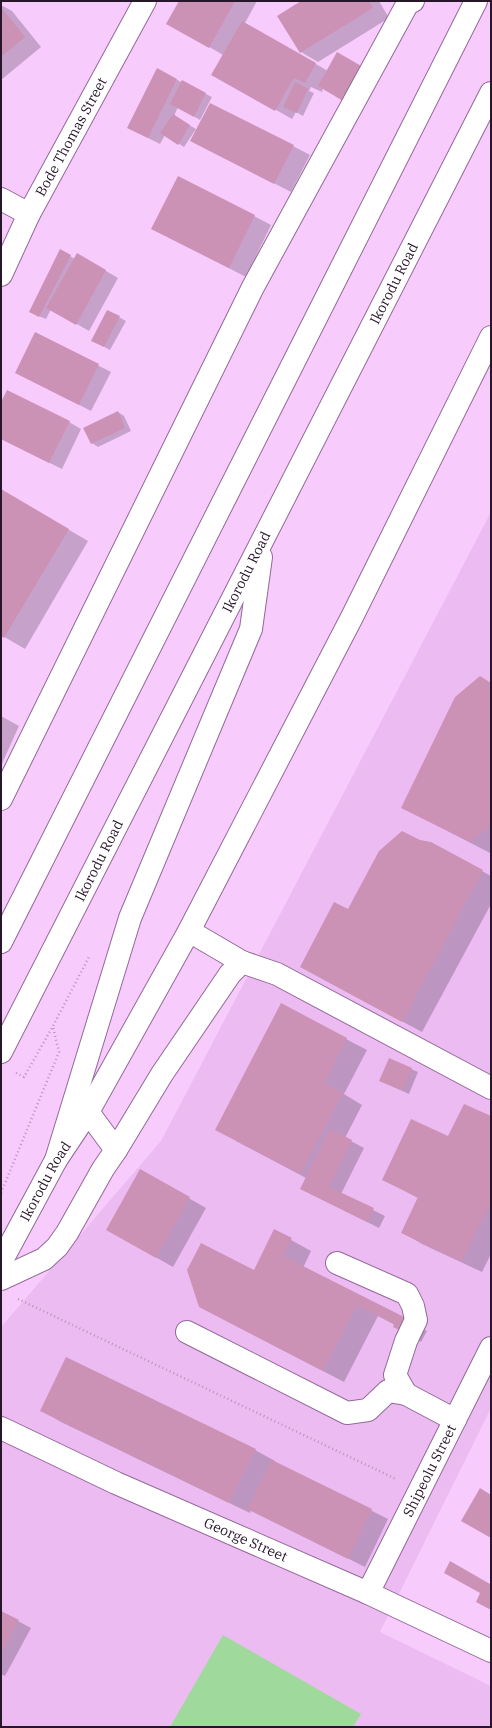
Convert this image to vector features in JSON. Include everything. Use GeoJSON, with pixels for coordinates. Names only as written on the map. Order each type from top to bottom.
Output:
{"type":"FeatureCollection","features":[{"type":"Feature","properties":{"kind":"main road","name":"Bode Thomas Street"},"geometry":{"type":"LineString","coordinates":[[1,275],[29,214],[145,1]]}},
{"type":"Feature","properties":{"kind":"main road"},"geometry":{"type":"LineString","coordinates":[[1,942],[476,1]]}},
{"type":"Feature","properties":{"kind":"main road"},"geometry":{"type":"LineString","coordinates":[[1,800],[253,287],[410,2]]}},
{"type":"Feature","properties":{"kind":"main road","name":"Ikorodu Road"},"geometry":{"type":"LineString","coordinates":[[1,1052],[491,93]]}},
{"type":"Feature","properties":{"kind":"main road"},"geometry":{"type":"LineString","coordinates":[[1,199],[29,214]]}},
{"type":"Feature","properties":{"kind":"main road","name":"Ikorodu Road"},"geometry":{"type":"LineString","coordinates":[[1,1262],[56,1160],[88,1112],[189,930],[352,617],[491,337]]}},
{"type":"Feature","properties":{"kind":"main road"},"geometry":{"type":"LineString","coordinates":[[56,1160],[130,918],[251,629],[263,540]]}},
{"type":"Feature","properties":{"kind":"main road"},"geometry":{"type":"LineString","coordinates":[[189,930],[242,962],[261,967],[277,974],[491,1088]]}},
{"type":"Feature","properties":{"kind":"main road"},"geometry":{"type":"LineString","coordinates":[[1,1279],[44,1259],[57,1247],[67,1233],[103,1169],[162,1074],[230,974],[242,962]]}},
{"type":"Feature","properties":{"kind":"main road"},"geometry":{"type":"LineString","coordinates":[[88,1112],[116,1150]]}},
{"type":"Feature","properties":{"kind":"main road"},"geometry":{"type":"LineString","coordinates":[[337,1263],[407,1294],[413,1306],[416,1320],[406,1341],[395,1375],[406,1394]]}},
{"type":"Feature","properties":{"kind":"main road"},"geometry":{"type":"LineString","coordinates":[[187,1332],[347,1413],[368,1410],[388,1392],[406,1394],[455,1420]]}},
{"type":"Feature","properties":{"kind":"main road","name":"Shipeolu Street"},"geometry":{"type":"LineString","coordinates":[[368,1593],[491,1348]]}},
{"type":"Feature","properties":{"kind":"main road","name":"George Street"},"geometry":{"type":"LineString","coordinates":[[1,1428],[116,1483],[368,1593],[491,1651]]}},
{"type":"Feature","properties":{"kind":"path"},"geometry":{"type":"LineString","coordinates":[[24,1077],[53,1026],[92,950]]}},
{"type":"Feature","properties":{"kind":"path"},"geometry":{"type":"LineString","coordinates":[[1,1193],[60,1052],[53,1026]]}},
{"type":"Feature","properties":{"kind":"path"},"geometry":{"type":"LineString","coordinates":[[16,1298],[420,1490]]}},
{"type":"Feature","properties":{"kind":"shaded area"},"geometry":{"type":"Polygon","coordinates":[[[491,512],[491,1408],[380,1632],[491,1686],[491,1727],[1,1727],[1,1327],[161,1141],[491,512]]]}},
{"type":"Feature","properties":{"kind":"green space"},"geometry":{"type":"Polygon","coordinates":[[[223,1635],[361,1714],[353,1727],[170,1727],[223,1635]]]}},
{"type":"Feature","properties":{"kind":"building"},"geometry":{"type":"Polygon","coordinates":[[[179,1],[235,1],[209,48],[166,24],[179,1]]]}},
{"type":"Feature","properties":{"kind":"building"},"geometry":{"type":"Polygon","coordinates":[[[301,1],[369,1],[373,8],[300,53],[277,16],[301,1]]]}},
{"type":"Feature","properties":{"kind":"building"},"geometry":{"type":"Polygon","coordinates":[[[1,7],[25,37],[1,57],[1,7]]]}},
{"type":"Feature","properties":{"kind":"building"},"geometry":{"type":"Polygon","coordinates":[[[242,21],[316,63],[305,83],[294,78],[275,111],[211,75],[242,21]]]}},
{"type":"Feature","properties":{"kind":"building"},"geometry":{"type":"Polygon","coordinates":[[[337,52],[363,67],[343,101],[318,86],[337,52]]]}},
{"type":"Feature","properties":{"kind":"building"},"geometry":{"type":"Polygon","coordinates":[[[157,68],[177,79],[148,138],[127,128],[157,68]]]}},
{"type":"Feature","properties":{"kind":"building"},"geometry":{"type":"Polygon","coordinates":[[[182,80],[206,93],[194,117],[170,104],[182,80]]]}},
{"type":"Feature","properties":{"kind":"building"},"geometry":{"type":"Polygon","coordinates":[[[295,82],[308,89],[297,113],[283,107],[295,82]]]}},
{"type":"Feature","properties":{"kind":"building"},"geometry":{"type":"Polygon","coordinates":[[[210,103],[294,145],[274,184],[190,141],[210,103]]]}},
{"type":"Feature","properties":{"kind":"building"},"geometry":{"type":"Polygon","coordinates":[[[173,114],[190,125],[178,145],[160,133],[173,114]]]}},
{"type":"Feature","properties":{"kind":"building"},"geometry":{"type":"Polygon","coordinates":[[[178,176],[255,215],[229,268],[151,229],[178,176]]]}},
{"type":"Feature","properties":{"kind":"building"},"geometry":{"type":"Polygon","coordinates":[[[60,249],[71,255],[39,317],[29,312],[60,249]]]}},
{"type":"Feature","properties":{"kind":"building"},"geometry":{"type":"Polygon","coordinates":[[[77,253],[106,270],[76,325],[46,308],[77,253]]]}},
{"type":"Feature","properties":{"kind":"building"},"geometry":{"type":"Polygon","coordinates":[[[107,310],[120,316],[104,347],[91,341],[107,310]]]}},
{"type":"Feature","properties":{"kind":"building"},"geometry":{"type":"Polygon","coordinates":[[[35,332],[99,364],[79,405],[15,373],[35,332]]]}},
{"type":"Feature","properties":{"kind":"building"},"geometry":{"type":"Polygon","coordinates":[[[7,390],[70,421],[49,463],[1,439],[1,402],[7,390]]]}},
{"type":"Feature","properties":{"kind":"building"},"geometry":{"type":"Polygon","coordinates":[[[118,411],[125,428],[91,444],[83,428],[118,411]]]}},
{"type":"Feature","properties":{"kind":"building"},"geometry":{"type":"Polygon","coordinates":[[[1,489],[69,529],[4,638],[1,636],[1,489]]]}},
{"type":"Feature","properties":{"kind":"building"},"geometry":{"type":"Polygon","coordinates":[[[480,676],[491,683],[491,820],[487,829],[470,842],[401,808],[455,697],[480,676]]]}},
{"type":"Feature","properties":{"kind":"building"},"geometry":{"type":"Polygon","coordinates":[[[402,831],[420,840],[431,842],[483,870],[402,1022],[300,967],[334,902],[348,909],[379,851],[402,831]]]}},
{"type":"Feature","properties":{"kind":"building"},"geometry":{"type":"Polygon","coordinates":[[[281,1003],[347,1038],[324,1083],[343,1093],[300,1174],[215,1130],[281,1003]]]}},
{"type":"Feature","properties":{"kind":"building"},"geometry":{"type":"Polygon","coordinates":[[[389,1058],[412,1068],[403,1091],[379,1081],[389,1058]]]}},
{"type":"Feature","properties":{"kind":"building"},"geometry":{"type":"Polygon","coordinates":[[[464,1104],[491,1116],[491,1201],[462,1262],[401,1233],[418,1197],[382,1180],[411,1119],[448,1136],[464,1104]]]}},
{"type":"Feature","properties":{"kind":"building"},"geometry":{"type":"Polygon","coordinates":[[[330,1129],[352,1140],[329,1187],[374,1208],[367,1222],[300,1189],[330,1129]]]}},
{"type":"Feature","properties":{"kind":"building"},"geometry":{"type":"Polygon","coordinates":[[[140,1169],[190,1197],[156,1258],[106,1230],[140,1169]]]}},
{"type":"Feature","properties":{"kind":"building"},"geometry":{"type":"Polygon","coordinates":[[[274,1229],[292,1238],[283,1256],[408,1319],[401,1331],[393,1327],[394,1324],[357,1305],[323,1371],[199,1307],[187,1270],[201,1243],[254,1270],[274,1229]]]}},
{"type":"Feature","properties":{"kind":"building"},"geometry":{"type":"Polygon","coordinates":[[[66,1357],[256,1449],[229,1503],[40,1411],[66,1357]]]}},
{"type":"Feature","properties":{"kind":"building"},"geometry":{"type":"Polygon","coordinates":[[[272,1460],[372,1509],[348,1559],[247,1509],[272,1460]]]}},
{"type":"Feature","properties":{"kind":"building"},"geometry":{"type":"Polygon","coordinates":[[[480,1488],[491,1495],[491,1538],[461,1521],[480,1488]]]}},
{"type":"Feature","properties":{"kind":"building"},"geometry":{"type":"Polygon","coordinates":[[[450,1561],[490,1584],[491,1582],[491,1610],[476,1602],[480,1593],[444,1573],[450,1561]]]}},
{"type":"Feature","properties":{"kind":"building"},"geometry":{"type":"Polygon","coordinates":[[[1,1611],[19,1620],[1,1654],[1,1611]]]}}]}
